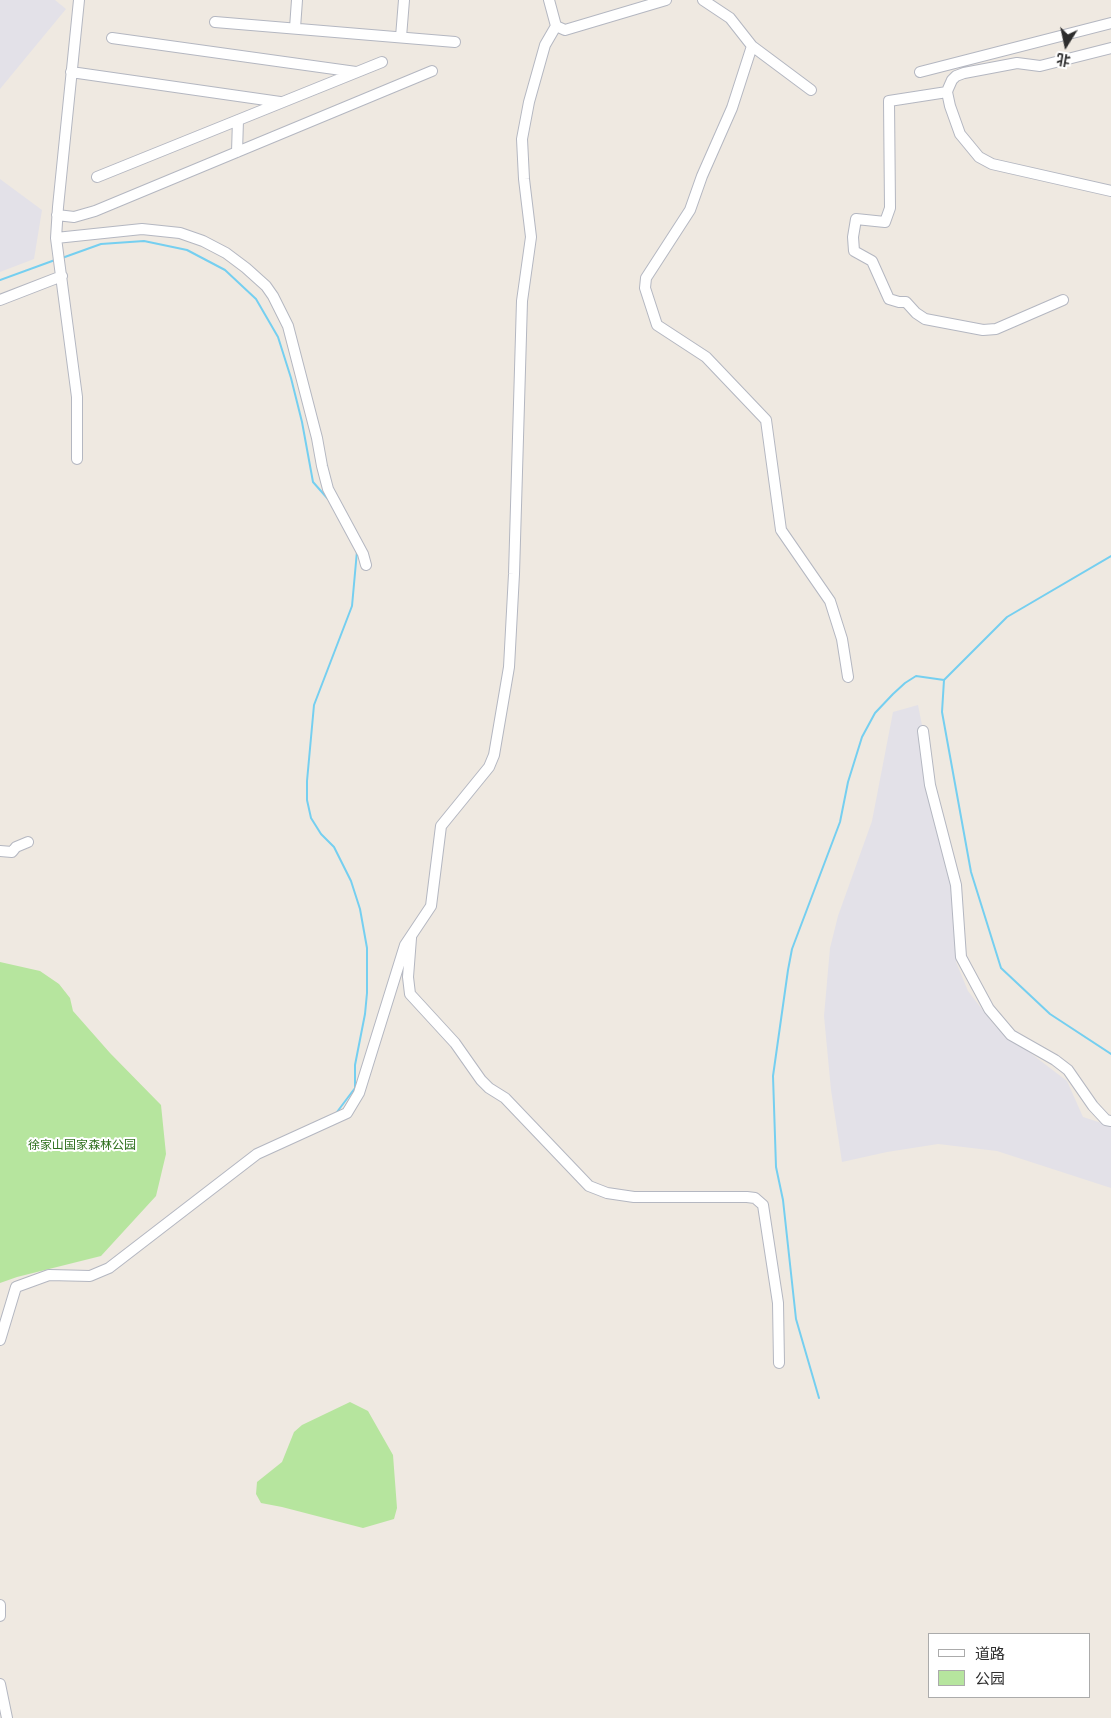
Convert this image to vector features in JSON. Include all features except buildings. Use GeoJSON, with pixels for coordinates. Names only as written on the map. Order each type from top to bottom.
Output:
{"type":"FeatureCollection","features":[{"type":"Feature","properties":{"kind":"street"},"geometry":{"type":"LineString","coordinates":[[77,459],[78,397],[56,238],[79,0]]}},
{"type":"Feature","properties":{"kind":"street"},"geometry":{"type":"LineString","coordinates":[[295,28],[297,0]]}},
{"type":"Feature","properties":{"kind":"street"},"geometry":{"type":"LineString","coordinates":[[401,37],[404,0]]}},
{"type":"Feature","properties":{"kind":"street"},"geometry":{"type":"LineString","coordinates":[[0,1340],[16,1287],[49,1275],[90,1276],[110,1268],[257,1154],[347,1113],[359,1093],[405,945],[432,906],[441,826],[489,766],[494,755],[509,667],[514,574],[522,301],[531,237],[524,179],[522,139],[529,102],[545,45],[556,26],[549,0]]}},
{"type":"Feature","properties":{"kind":"street"},"geometry":{"type":"LineString","coordinates":[[556,26],[565,30],[666,0]]}},
{"type":"Feature","properties":{"kind":"street"},"geometry":{"type":"LineString","coordinates":[[703,0],[730,18],[752,46],[811,90]]}},
{"type":"Feature","properties":{"kind":"street"},"geometry":{"type":"LineString","coordinates":[[215,22],[455,42]]}},
{"type":"Feature","properties":{"kind":"street"},"geometry":{"type":"LineString","coordinates":[[920,72],[1111,23]]}},
{"type":"Feature","properties":{"kind":"street"},"geometry":{"type":"LineString","coordinates":[[112,38],[357,72]]}},
{"type":"Feature","properties":{"kind":"street"},"geometry":{"type":"LineString","coordinates":[[752,46],[732,108],[702,176],[690,210],[646,278],[644,288],[657,325],[706,357],[766,420],[781,530],[830,601],[842,639],[848,677]]}},
{"type":"Feature","properties":{"kind":"street"},"geometry":{"type":"LineString","coordinates":[[1111,48],[1040,66],[1016,63],[964,72],[952,80],[947,92],[960,134],[979,157],[992,164],[1111,190]]}},
{"type":"Feature","properties":{"kind":"street"},"geometry":{"type":"LineString","coordinates":[[97,177],[382,62]]}},
{"type":"Feature","properties":{"kind":"street"},"geometry":{"type":"LineString","coordinates":[[57,215],[74,217],[95,211],[432,71]]}},
{"type":"Feature","properties":{"kind":"street"},"geometry":{"type":"LineString","coordinates":[[71,72],[282,102]]}},
{"type":"Feature","properties":{"kind":"street"},"geometry":{"type":"LineString","coordinates":[[947,92],[890,101],[890,208],[885,222],[856,219],[853,237],[854,251],[872,261],[889,299],[906,302],[916,313],[925,319],[983,330],[996,328],[1063,300]]}},
{"type":"Feature","properties":{"kind":"street"},"geometry":{"type":"LineString","coordinates":[[237,152],[238,120]]}},
{"type":"Feature","properties":{"kind":"street"},"geometry":{"type":"LineString","coordinates":[[56,238],[142,229],[180,233],[204,241],[226,253],[266,286],[288,326],[328,489],[363,554],[366,565]]}},
{"type":"Feature","properties":{"kind":"street"},"geometry":{"type":"LineString","coordinates":[[0,300],[61,272]]}},
{"type":"Feature","properties":{"kind":"street"},"geometry":{"type":"LineString","coordinates":[[923,731],[930,785],[956,885],[962,957],[989,1008],[1011,1035],[1056,1060],[1068,1070],[1093,1106],[1106,1120],[1111,1122]]}},
{"type":"Feature","properties":{"kind":"street"},"geometry":{"type":"LineString","coordinates":[[0,851],[12,852],[16,847],[28,842]]}},
{"type":"Feature","properties":{"kind":"street"},"geometry":{"type":"LineString","coordinates":[[411,936],[408,977],[410,994],[454,1043],[481,1080],[505,1098],[589,1186],[607,1193],[634,1197],[747,1197],[755,1198],[763,1206],[778,1303],[779,1363]]}},
{"type":"Feature","properties":{"kind":"street"},"geometry":{"type":"LineString","coordinates":[[0,1605],[0,1616]]}},
{"type":"Feature","properties":{"kind":"street"},"geometry":{"type":"LineString","coordinates":[[0,1684],[7,1718]]}},
{"type":"Feature","properties":{"kind":"shaded area"},"geometry":{"type":"Polygon","coordinates":[[[0,0],[55,0],[66,9],[0,89],[0,0]]]}},
{"type":"Feature","properties":{"kind":"shaded area"},"geometry":{"type":"Polygon","coordinates":[[[0,179],[42,210],[34,259],[0,272],[0,179]]]}},
{"type":"Feature","properties":{"kind":"shaded area"},"geometry":{"type":"Polygon","coordinates":[[[918,705],[953,881],[956,962],[968,991],[995,1026],[1067,1081],[1083,1117],[1111,1126],[1111,1188],[997,1151],[938,1144],[887,1152],[842,1162],[831,1090],[824,1016],[830,948],[838,916],[872,821],[893,712],[918,705]]]}},
{"type":"Feature","properties":{"kind":"green space","name":"徐家山国家森林公园"},"geometry":{"type":"Polygon","coordinates":[[[0,962],[40,971],[59,984],[70,998],[73,1011],[110,1053],[161,1105],[166,1154],[156,1196],[101,1256],[0,1283],[0,962]]]}},
{"type":"Feature","properties":{"kind":"green space"},"geometry":{"type":"Polygon","coordinates":[[[350,1402],[368,1411],[393,1455],[397,1508],[394,1519],[363,1528],[261,1503],[256,1494],[257,1482],[282,1462],[294,1432],[302,1425],[350,1402]]]}},
{"type":"Feature","properties":{"kind":"waterway"},"geometry":{"type":"LineString","coordinates":[[62,258],[101,244],[144,241],[187,250],[225,270],[256,299],[278,337],[302,422],[313,482],[328,499]]}},
{"type":"Feature","properties":{"kind":"waterway"},"geometry":{"type":"LineString","coordinates":[[0,280],[55,260]]}},
{"type":"Feature","properties":{"kind":"waterway"},"geometry":{"type":"LineString","coordinates":[[337,1112],[355,1088],[355,1065],[367,993],[367,948],[360,909],[351,881],[334,847],[321,834],[311,818],[307,800],[307,781],[314,705],[352,606],[357,551]]}},
{"type":"Feature","properties":{"kind":"waterway"},"geometry":{"type":"LineString","coordinates":[[1111,556],[1007,617],[944,680],[942,712],[971,872],[1001,968],[1050,1014],[1111,1054]]}},
{"type":"Feature","properties":{"kind":"waterway"},"geometry":{"type":"LineString","coordinates":[[819,1398],[796,1319],[783,1200],[776,1167],[773,1076],[788,970],[792,949],[840,822],[848,782],[862,737],[875,713],[905,683],[916,676],[944,680]]}}]}
